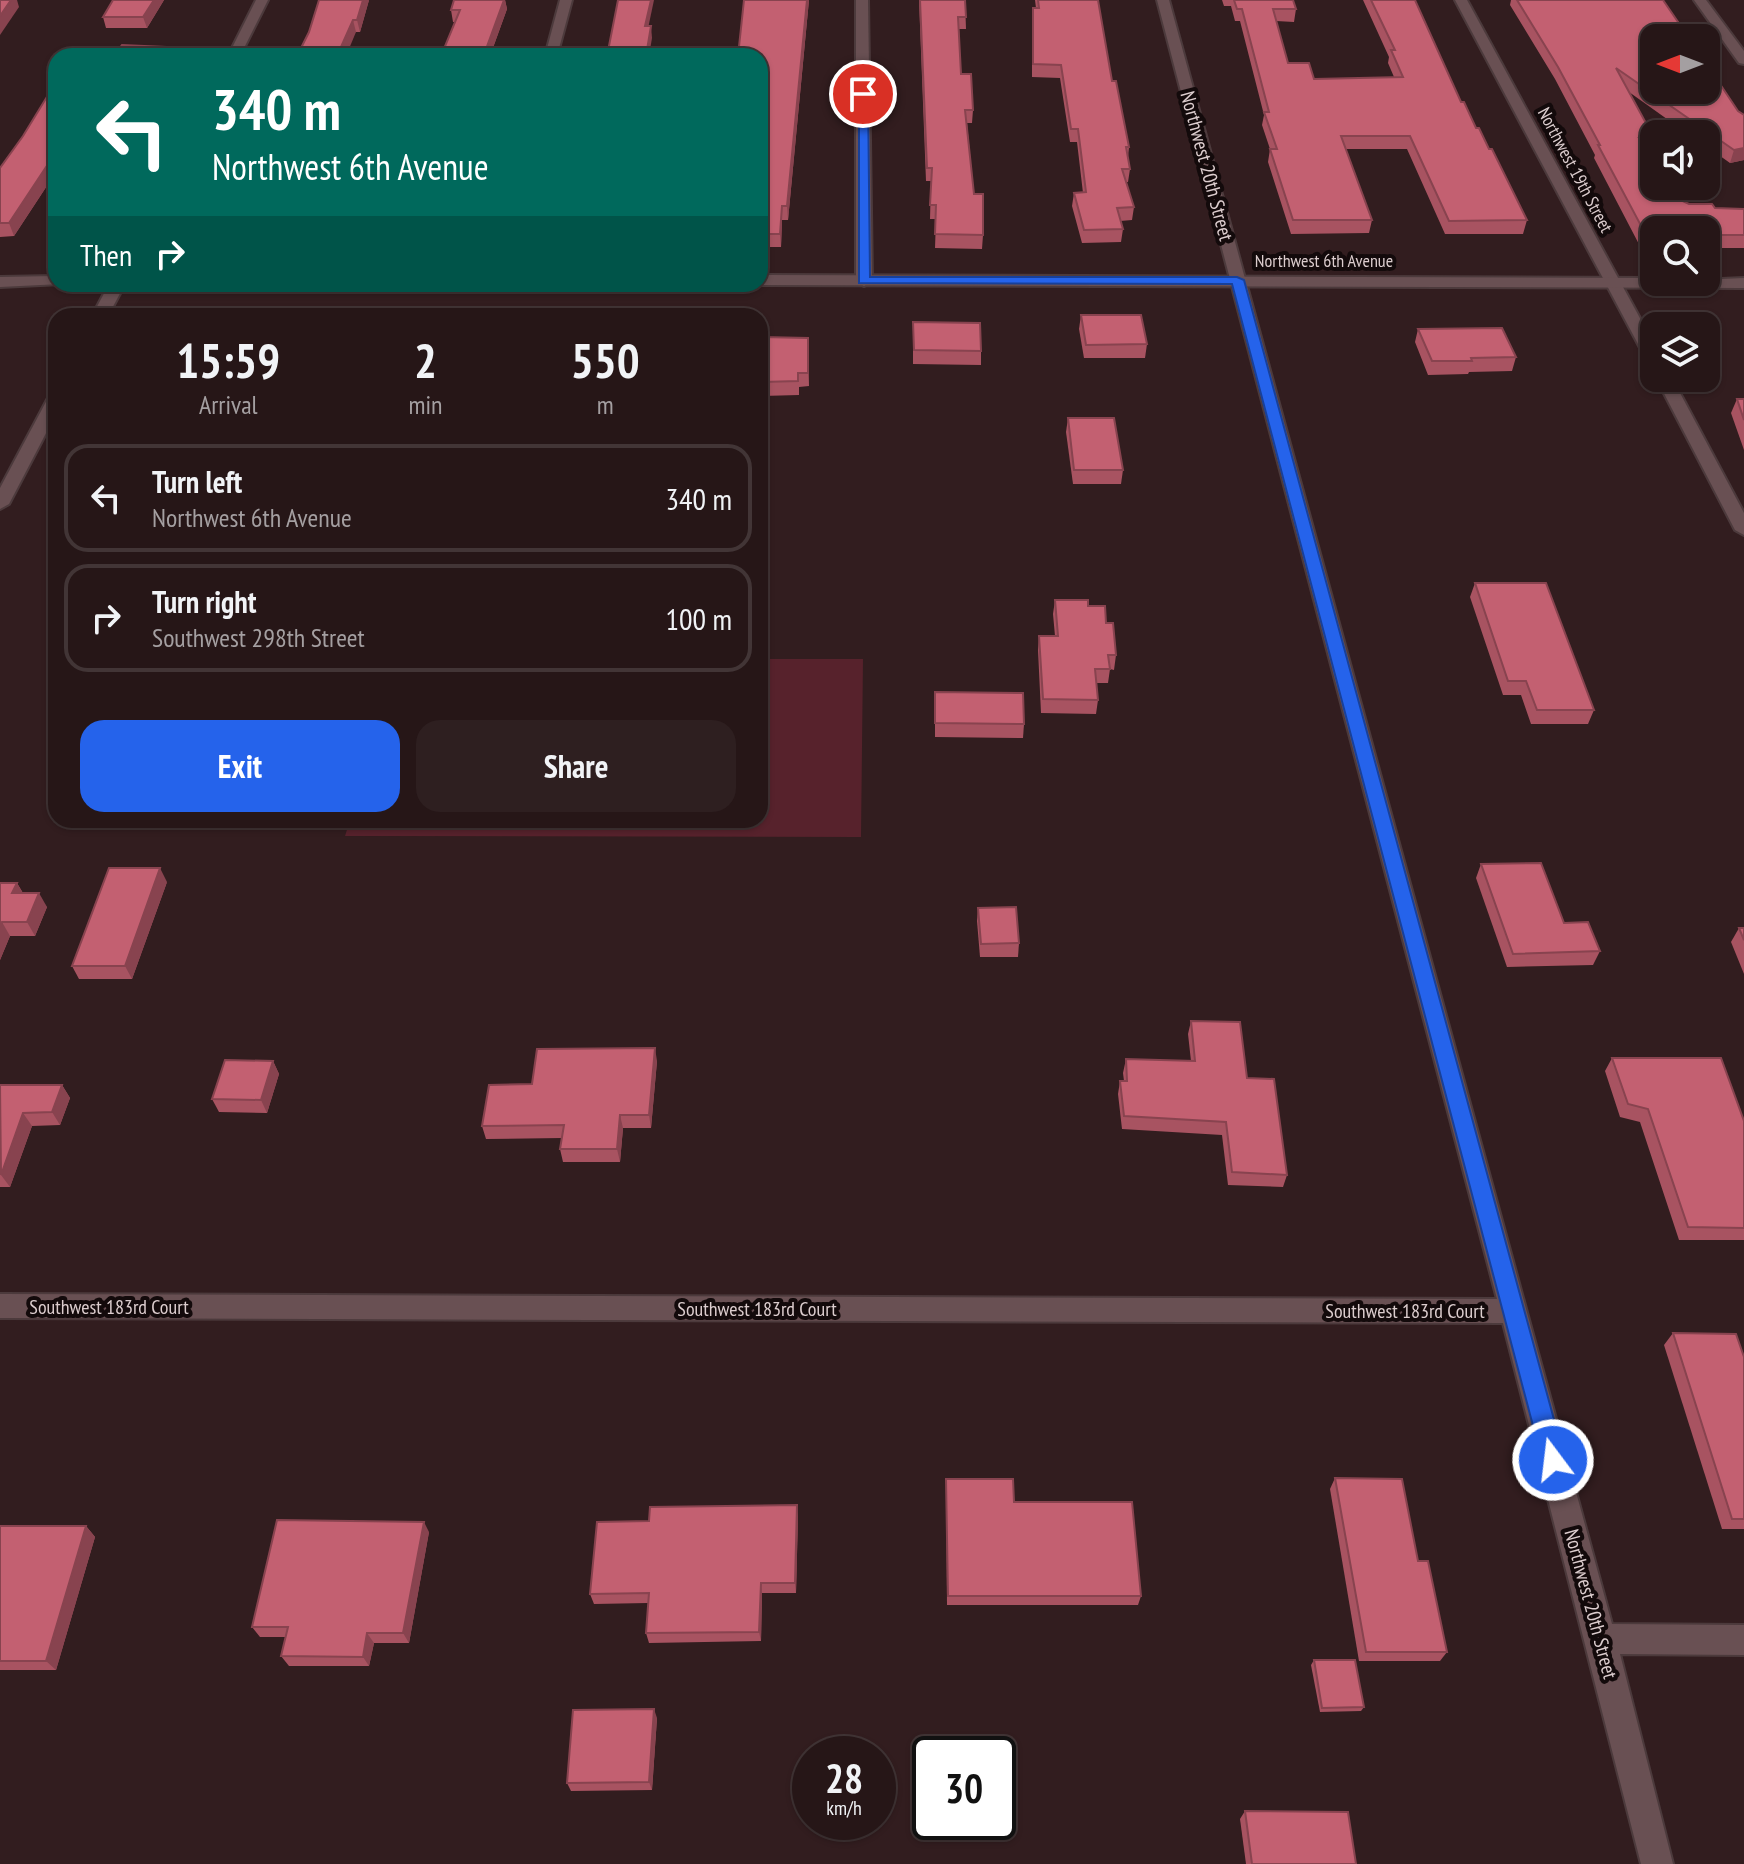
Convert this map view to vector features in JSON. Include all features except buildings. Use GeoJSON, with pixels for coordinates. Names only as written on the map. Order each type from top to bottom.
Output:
{"type":"FeatureCollection","features":[{"type":"Feature","properties":{"kind":"street"},"geometry":{"type":"LineString","coordinates":[[238,48],[262,0]]}},
{"type":"Feature","properties":{"kind":"street"},"geometry":{"type":"LineString","coordinates":[[553,48],[566,0]]}},
{"type":"Feature","properties":{"kind":"street"},"geometry":{"type":"LineString","coordinates":[[862,0],[864,281]]}},
{"type":"Feature","properties":{"kind":"street","name":"Northwest 20th Street"},"geometry":{"type":"LineString","coordinates":[[1163,0],[1601,1639],[1657,1864]]}},
{"type":"Feature","properties":{"kind":"street","name":"Northwest 19th Street"},"geometry":{"type":"LineString","coordinates":[[1461,0],[1640,332]]}},
{"type":"Feature","properties":{"kind":"street"},"geometry":{"type":"LineString","coordinates":[[1700,0],[1744,60]]}},
{"type":"Feature","properties":{"kind":"street","name":"Northwest 6th Avenue"},"geometry":{"type":"LineString","coordinates":[[768,280],[1744,283]]}},
{"type":"Feature","properties":{"kind":"street"},"geometry":{"type":"LineString","coordinates":[[0,282],[48,281]]}},
{"type":"Feature","properties":{"kind":"street"},"geometry":{"type":"LineString","coordinates":[[1671,392],[1744,530]]}},
{"type":"Feature","properties":{"kind":"street"},"geometry":{"type":"LineString","coordinates":[[0,504],[48,413]]}},
{"type":"Feature","properties":{"kind":"street","name":"Southwest 183rd Court"},"geometry":{"type":"LineString","coordinates":[[0,1306],[1514,1311]]}},
{"type":"Feature","properties":{"kind":"street"},"geometry":{"type":"LineString","coordinates":[[1601,1639],[1744,1640]]}},
{"type":"Feature","properties":{"kind":"shaded area"},"geometry":{"type":"Polygon","coordinates":[[[768,659],[863,659],[861,837],[345,836],[348,828],[768,828],[768,659]]]}},
{"type":"Feature","properties":{"kind":"route"},"geometry":{"type":"LineString","coordinates":[[863,94],[864,281],[1237,280],[1553,1460]]}}]}
